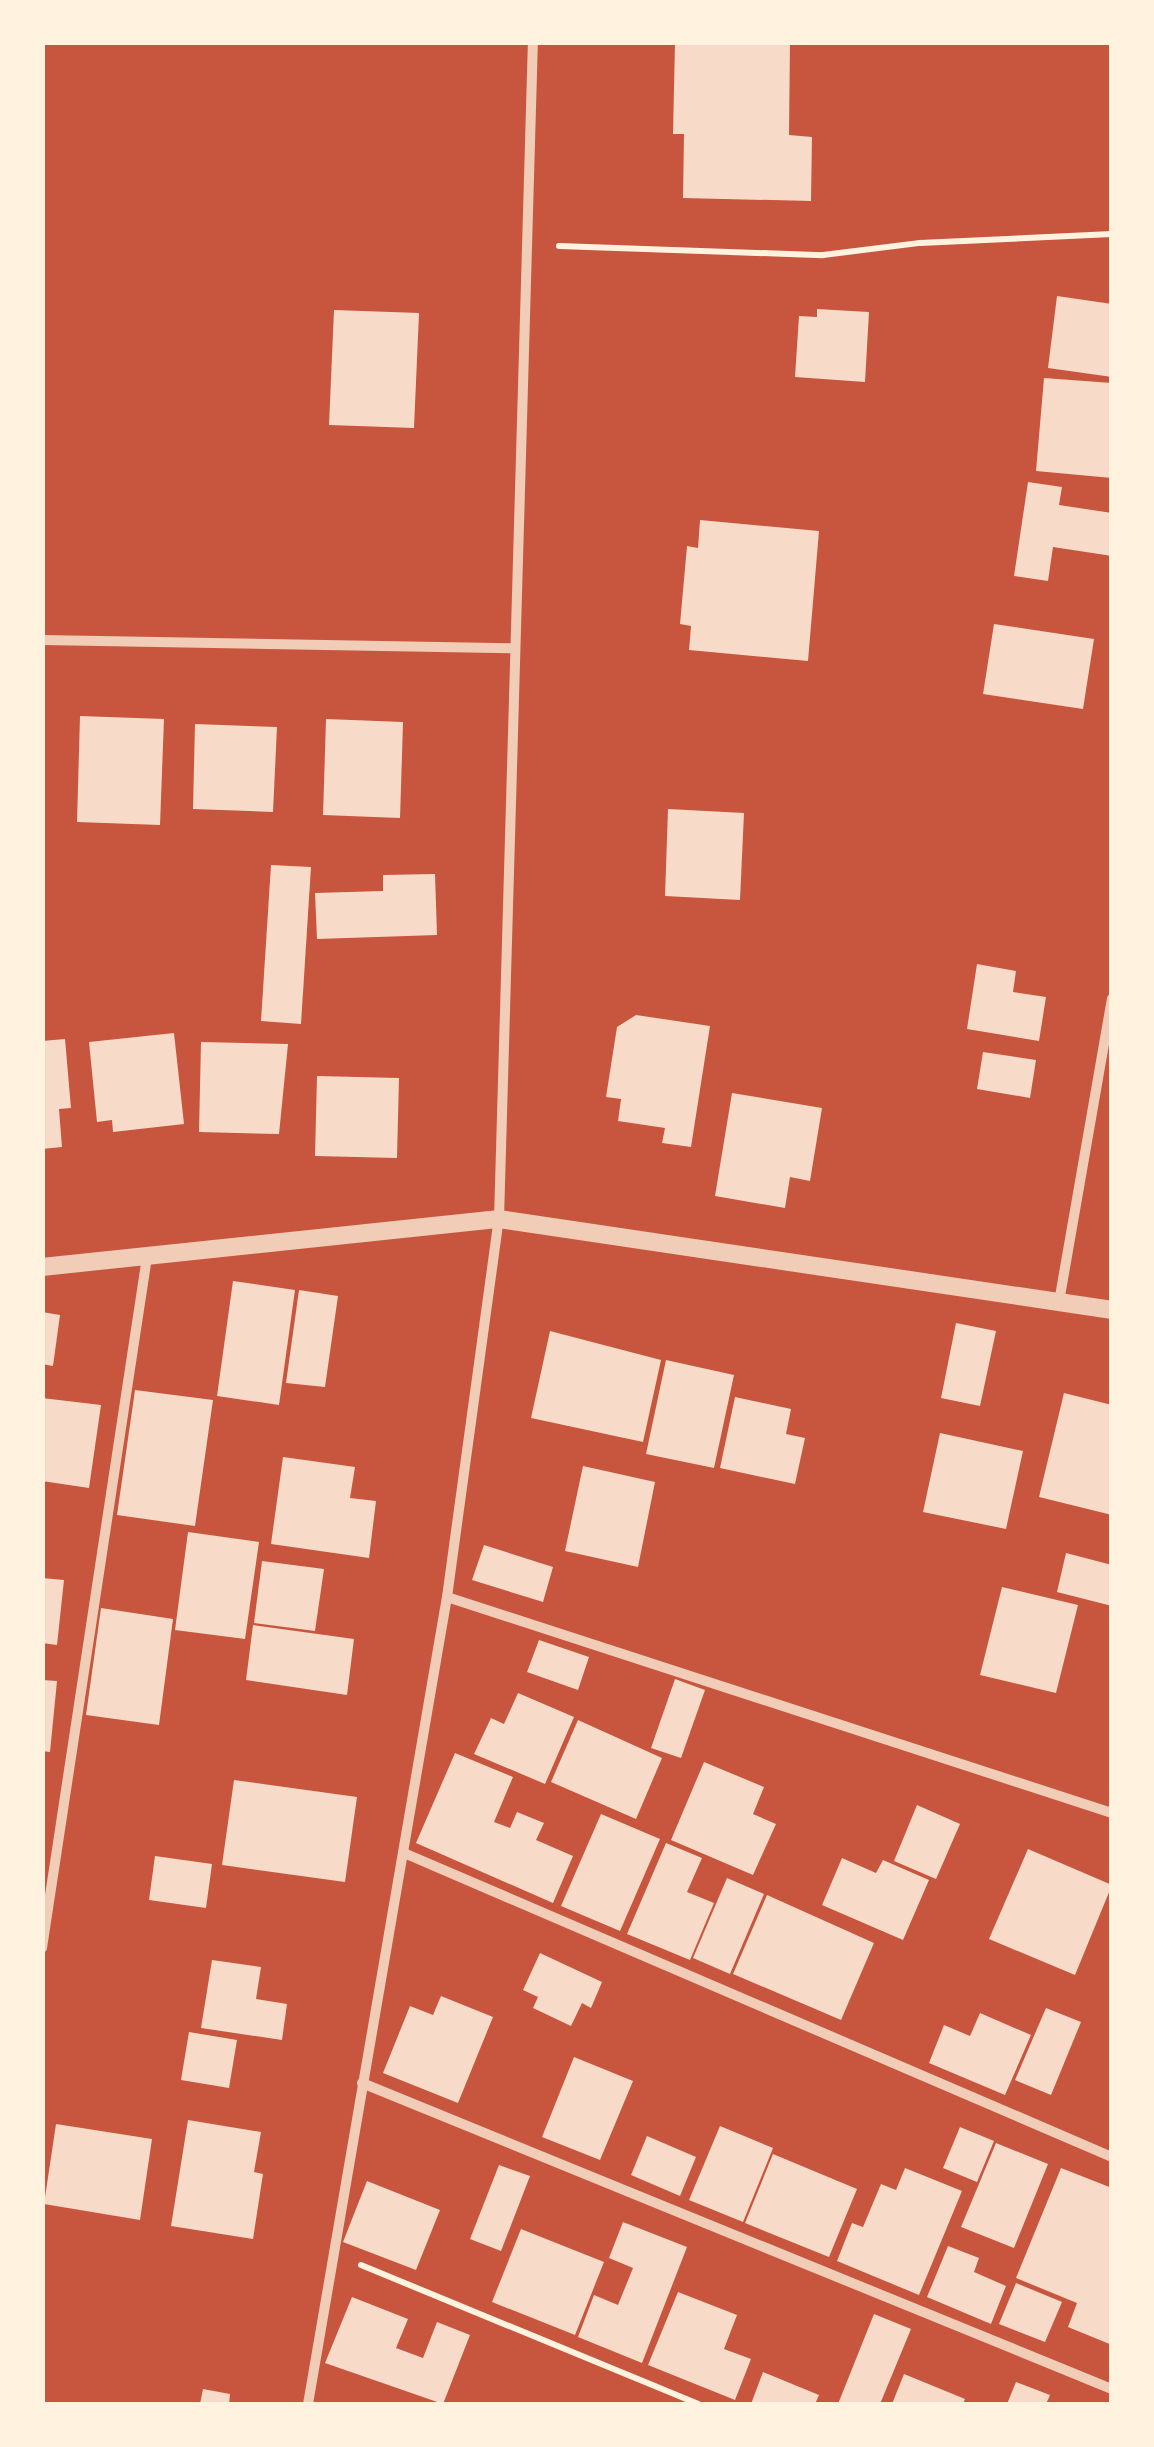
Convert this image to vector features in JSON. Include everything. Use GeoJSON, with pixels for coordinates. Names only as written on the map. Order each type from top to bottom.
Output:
{"type":"FeatureCollection","features":[{"type":"Feature","properties":{"kind":"street"},"geometry":{"type":"LineString","coordinates":[[308,2404],[448,1597],[499,1219],[512,648],[533,42]]}},
{"type":"Feature","properties":{"kind":"street"},"geometry":{"type":"LineString","coordinates":[[42,640],[512,648]]}},
{"type":"Feature","properties":{"kind":"street"},"geometry":{"type":"LineString","coordinates":[[1059,1302],[1112,999]]}},
{"type":"Feature","properties":{"kind":"street"},"geometry":{"type":"LineString","coordinates":[[42,1268],[499,1219],[1112,1310]]}},
{"type":"Feature","properties":{"kind":"street"},"geometry":{"type":"LineString","coordinates":[[42,1948],[147,1256]]}},
{"type":"Feature","properties":{"kind":"street"},"geometry":{"type":"LineString","coordinates":[[448,1597],[1112,1813]]}},
{"type":"Feature","properties":{"kind":"street"},"geometry":{"type":"LineString","coordinates":[[404,1853],[1112,2157]]}},
{"type":"Feature","properties":{"kind":"street"},"geometry":{"type":"LineString","coordinates":[[362,2082],[1112,2389]]}},
{"type":"Feature","properties":{"kind":"path"},"geometry":{"type":"LineString","coordinates":[[528,244],[823,255],[920,243],[1112,234]]}},
{"type":"Feature","properties":{"kind":"path"},"geometry":{"type":"LineString","coordinates":[[336,2256],[699,2404]]}},
{"type":"Feature","properties":{"kind":"building"},"geometry":{"type":"Polygon","coordinates":[[[675,42],[790,42],[789,135],[812,137],[811,201],[683,198],[684,134],[673,134],[675,42]]]}},
{"type":"Feature","properties":{"kind":"building"},"geometry":{"type":"Polygon","coordinates":[[[1057,296],[1112,304],[1112,377],[1048,368],[1057,296]]]}},
{"type":"Feature","properties":{"kind":"building"},"geometry":{"type":"Polygon","coordinates":[[[817,309],[869,312],[865,382],[795,377],[799,316],[817,317],[817,309]]]}},
{"type":"Feature","properties":{"kind":"building"},"geometry":{"type":"Polygon","coordinates":[[[334,310],[419,313],[414,428],[329,425],[334,310]]]}},
{"type":"Feature","properties":{"kind":"building"},"geometry":{"type":"Polygon","coordinates":[[[1044,378],[1112,383],[1112,478],[1036,471],[1044,378]]]}},
{"type":"Feature","properties":{"kind":"building"},"geometry":{"type":"Polygon","coordinates":[[[1028,482],[1062,487],[1059,505],[1112,513],[1112,556],[1053,547],[1048,581],[1014,576],[1028,482]]]}},
{"type":"Feature","properties":{"kind":"building"},"geometry":{"type":"Polygon","coordinates":[[[700,520],[819,531],[808,661],[689,650],[691,626],[680,624],[687,546],[698,548],[700,520]]]}},
{"type":"Feature","properties":{"kind":"building"},"geometry":{"type":"Polygon","coordinates":[[[994,624],[1094,639],[1083,709],[983,694],[994,624]]]}},
{"type":"Feature","properties":{"kind":"building"},"geometry":{"type":"Polygon","coordinates":[[[80,716],[164,719],[160,825],[77,822],[80,716]]]}},
{"type":"Feature","properties":{"kind":"building"},"geometry":{"type":"Polygon","coordinates":[[[326,719],[403,722],[400,818],[323,815],[326,719]]]}},
{"type":"Feature","properties":{"kind":"building"},"geometry":{"type":"Polygon","coordinates":[[[195,724],[277,727],[273,812],[193,809],[195,724]]]}},
{"type":"Feature","properties":{"kind":"building"},"geometry":{"type":"Polygon","coordinates":[[[668,809],[744,813],[740,900],[665,896],[668,809]]]}},
{"type":"Feature","properties":{"kind":"building"},"geometry":{"type":"Polygon","coordinates":[[[271,865],[311,867],[301,1024],[261,1021],[271,865]]]}},
{"type":"Feature","properties":{"kind":"building"},"geometry":{"type":"Polygon","coordinates":[[[435,874],[437,935],[317,939],[315,893],[383,891],[383,875],[435,874]]]}},
{"type":"Feature","properties":{"kind":"building"},"geometry":{"type":"Polygon","coordinates":[[[977,964],[1016,971],[1013,992],[1046,997],[1039,1041],[967,1029],[977,964]]]}},
{"type":"Feature","properties":{"kind":"building"},"geometry":{"type":"Polygon","coordinates":[[[636,1015],[710,1026],[691,1147],[662,1143],[665,1128],[618,1121],[621,1099],[606,1097],[617,1027],[636,1015]]]}},
{"type":"Feature","properties":{"kind":"building"},"geometry":{"type":"Polygon","coordinates":[[[174,1033],[184,1124],[113,1132],[112,1120],[97,1122],[89,1042],[174,1033]]]}},
{"type":"Feature","properties":{"kind":"building"},"geometry":{"type":"Polygon","coordinates":[[[65,1039],[71,1108],[59,1109],[62,1147],[42,1149],[42,1041],[65,1039]]]}},
{"type":"Feature","properties":{"kind":"building"},"geometry":{"type":"Polygon","coordinates":[[[201,1042],[288,1044],[279,1134],[199,1132],[201,1042]]]}},
{"type":"Feature","properties":{"kind":"building"},"geometry":{"type":"Polygon","coordinates":[[[983,1052],[1036,1060],[1030,1098],[977,1089],[983,1052]]]}},
{"type":"Feature","properties":{"kind":"building"},"geometry":{"type":"Polygon","coordinates":[[[317,1076],[399,1078],[397,1158],[315,1156],[317,1076]]]}},
{"type":"Feature","properties":{"kind":"building"},"geometry":{"type":"Polygon","coordinates":[[[732,1093],[822,1108],[810,1181],[790,1177],[785,1208],[715,1196],[732,1093]]]}},
{"type":"Feature","properties":{"kind":"building"},"geometry":{"type":"Polygon","coordinates":[[[233,1281],[295,1290],[279,1405],[217,1396],[233,1281]]]}},
{"type":"Feature","properties":{"kind":"building"},"geometry":{"type":"Polygon","coordinates":[[[299,1290],[338,1296],[325,1387],[286,1383],[299,1290]]]}},
{"type":"Feature","properties":{"kind":"building"},"geometry":{"type":"Polygon","coordinates":[[[42,1312],[60,1315],[53,1366],[42,1364],[42,1312]]]}},
{"type":"Feature","properties":{"kind":"building"},"geometry":{"type":"Polygon","coordinates":[[[956,1323],[996,1331],[980,1406],[941,1398],[956,1323]]]}},
{"type":"Feature","properties":{"kind":"building"},"geometry":{"type":"Polygon","coordinates":[[[550,1331],[661,1360],[643,1442],[531,1418],[550,1331]]]}},
{"type":"Feature","properties":{"kind":"building"},"geometry":{"type":"Polygon","coordinates":[[[666,1360],[734,1375],[714,1468],[646,1454],[666,1360]]]}},
{"type":"Feature","properties":{"kind":"building"},"geometry":{"type":"Polygon","coordinates":[[[135,1390],[213,1400],[195,1526],[117,1515],[135,1390]]]}},
{"type":"Feature","properties":{"kind":"building"},"geometry":{"type":"Polygon","coordinates":[[[1064,1393],[1112,1405],[1112,1515],[1039,1497],[1064,1393]]]}},
{"type":"Feature","properties":{"kind":"building"},"geometry":{"type":"Polygon","coordinates":[[[735,1397],[791,1409],[786,1434],[805,1438],[795,1484],[720,1468],[735,1397]]]}},
{"type":"Feature","properties":{"kind":"building"},"geometry":{"type":"Polygon","coordinates":[[[42,1398],[101,1405],[89,1488],[42,1481],[42,1398]]]}},
{"type":"Feature","properties":{"kind":"building"},"geometry":{"type":"Polygon","coordinates":[[[940,1433],[1023,1451],[1006,1529],[923,1512],[940,1433]]]}},
{"type":"Feature","properties":{"kind":"building"},"geometry":{"type":"Polygon","coordinates":[[[283,1457],[355,1467],[350,1498],[376,1501],[369,1558],[271,1544],[283,1457]]]}},
{"type":"Feature","properties":{"kind":"building"},"geometry":{"type":"Polygon","coordinates":[[[583,1466],[655,1482],[638,1567],[565,1551],[583,1466]]]}},
{"type":"Feature","properties":{"kind":"building"},"geometry":{"type":"Polygon","coordinates":[[[188,1532],[259,1542],[245,1639],[175,1630],[188,1532]]]}},
{"type":"Feature","properties":{"kind":"building"},"geometry":{"type":"Polygon","coordinates":[[[484,1545],[553,1567],[543,1602],[472,1580],[484,1545]]]}},
{"type":"Feature","properties":{"kind":"building"},"geometry":{"type":"Polygon","coordinates":[[[1066,1553],[1112,1565],[1112,1606],[1057,1592],[1066,1553]]]}},
{"type":"Feature","properties":{"kind":"building"},"geometry":{"type":"Polygon","coordinates":[[[262,1561],[324,1569],[315,1631],[254,1623],[262,1561]]]}},
{"type":"Feature","properties":{"kind":"building"},"geometry":{"type":"Polygon","coordinates":[[[42,1578],[64,1580],[57,1645],[42,1643],[42,1578]]]}},
{"type":"Feature","properties":{"kind":"building"},"geometry":{"type":"Polygon","coordinates":[[[1002,1587],[1078,1605],[1056,1693],[980,1675],[1002,1587]]]}},
{"type":"Feature","properties":{"kind":"building"},"geometry":{"type":"Polygon","coordinates":[[[101,1608],[173,1619],[159,1725],[86,1715],[101,1608]]]}},
{"type":"Feature","properties":{"kind":"building"},"geometry":{"type":"Polygon","coordinates":[[[253,1625],[354,1639],[347,1695],[246,1680],[253,1625]]]}},
{"type":"Feature","properties":{"kind":"building"},"geometry":{"type":"Polygon","coordinates":[[[539,1640],[589,1657],[578,1690],[527,1672],[539,1640]]]}},
{"type":"Feature","properties":{"kind":"building"},"geometry":{"type":"Polygon","coordinates":[[[675,1679],[705,1690],[681,1758],[651,1748],[675,1679]]]}},
{"type":"Feature","properties":{"kind":"building"},"geometry":{"type":"Polygon","coordinates":[[[42,1680],[57,1681],[50,1752],[42,1751],[42,1680]]]}},
{"type":"Feature","properties":{"kind":"building"},"geometry":{"type":"Polygon","coordinates":[[[518,1693],[574,1717],[545,1784],[474,1754],[491,1718],[504,1724],[518,1693]]]}},
{"type":"Feature","properties":{"kind":"building"},"geometry":{"type":"Polygon","coordinates":[[[578,1720],[662,1758],[636,1819],[551,1782],[578,1720]]]}},
{"type":"Feature","properties":{"kind":"building"},"geometry":{"type":"Polygon","coordinates":[[[455,1753],[513,1777],[494,1822],[510,1828],[517,1812],[544,1823],[536,1840],[573,1856],[553,1903],[416,1843],[455,1753]]]}},
{"type":"Feature","properties":{"kind":"building"},"geometry":{"type":"Polygon","coordinates":[[[704,1762],[764,1787],[753,1814],[776,1824],[753,1875],[671,1840],[704,1762]]]}},
{"type":"Feature","properties":{"kind":"building"},"geometry":{"type":"Polygon","coordinates":[[[234,1780],[357,1797],[345,1882],[222,1865],[234,1780]]]}},
{"type":"Feature","properties":{"kind":"building"},"geometry":{"type":"Polygon","coordinates":[[[917,1805],[960,1824],[936,1879],[894,1861],[917,1805]]]}},
{"type":"Feature","properties":{"kind":"building"},"geometry":{"type":"Polygon","coordinates":[[[601,1814],[660,1839],[620,1931],[561,1906],[601,1814]]]}},
{"type":"Feature","properties":{"kind":"building"},"geometry":{"type":"Polygon","coordinates":[[[666,1843],[702,1858],[687,1892],[714,1903],[690,1960],[627,1934],[666,1843]]]}},
{"type":"Feature","properties":{"kind":"building"},"geometry":{"type":"Polygon","coordinates":[[[1028,1849],[1112,1885],[1075,1975],[989,1939],[1028,1849]]]}},
{"type":"Feature","properties":{"kind":"building"},"geometry":{"type":"Polygon","coordinates":[[[155,1856],[212,1864],[206,1908],[149,1900],[155,1856]]]}},
{"type":"Feature","properties":{"kind":"building"},"geometry":{"type":"Polygon","coordinates":[[[842,1858],[876,1873],[883,1860],[929,1880],[903,1940],[822,1905],[842,1858]]]}},
{"type":"Feature","properties":{"kind":"building"},"geometry":{"type":"Polygon","coordinates":[[[727,1878],[764,1894],[730,1974],[693,1958],[727,1878]]]}},
{"type":"Feature","properties":{"kind":"building"},"geometry":{"type":"Polygon","coordinates":[[[767,1895],[874,1943],[841,2020],[733,1974],[767,1895]]]}},
{"type":"Feature","properties":{"kind":"building"},"geometry":{"type":"Polygon","coordinates":[[[540,1953],[602,1982],[591,2008],[582,2003],[571,2026],[533,2008],[538,1997],[523,1990],[540,1953]]]}},
{"type":"Feature","properties":{"kind":"building"},"geometry":{"type":"Polygon","coordinates":[[[212,1960],[261,1967],[256,1999],[287,2004],[282,2040],[201,2028],[212,1960]]]}},
{"type":"Feature","properties":{"kind":"building"},"geometry":{"type":"Polygon","coordinates":[[[441,1996],[493,2017],[458,2103],[383,2073],[410,2006],[433,2015],[441,1996]]]}},
{"type":"Feature","properties":{"kind":"building"},"geometry":{"type":"Polygon","coordinates":[[[1046,2008],[1081,2022],[1051,2095],[1015,2080],[1046,2008]]]}},
{"type":"Feature","properties":{"kind":"building"},"geometry":{"type":"Polygon","coordinates":[[[980,2013],[1031,2035],[1005,2095],[929,2063],[944,2025],[970,2036],[980,2013]]]}},
{"type":"Feature","properties":{"kind":"building"},"geometry":{"type":"Polygon","coordinates":[[[189,2032],[237,2040],[229,2088],[181,2080],[189,2032]]]}},
{"type":"Feature","properties":{"kind":"building"},"geometry":{"type":"Polygon","coordinates":[[[574,2057],[633,2081],[600,2160],[542,2137],[574,2057]]]}},
{"type":"Feature","properties":{"kind":"building"},"geometry":{"type":"Polygon","coordinates":[[[188,2120],[261,2132],[254,2172],[263,2174],[253,2239],[171,2226],[188,2120]]]}},
{"type":"Feature","properties":{"kind":"building"},"geometry":{"type":"Polygon","coordinates":[[[56,2124],[152,2139],[140,2220],[44,2204],[56,2124]]]}},
{"type":"Feature","properties":{"kind":"building"},"geometry":{"type":"Polygon","coordinates":[[[720,2126],[773,2148],[743,2222],[689,2200],[720,2126]]]}},
{"type":"Feature","properties":{"kind":"building"},"geometry":{"type":"Polygon","coordinates":[[[960,2127],[994,2141],[977,2182],[943,2168],[960,2127]]]}},
{"type":"Feature","properties":{"kind":"building"},"geometry":{"type":"Polygon","coordinates":[[[647,2136],[696,2157],[680,2196],[631,2175],[647,2136]]]}},
{"type":"Feature","properties":{"kind":"building"},"geometry":{"type":"Polygon","coordinates":[[[996,2143],[1048,2164],[1014,2248],[961,2227],[996,2143]]]}},
{"type":"Feature","properties":{"kind":"building"},"geometry":{"type":"Polygon","coordinates":[[[773,2154],[857,2189],[829,2257],[745,2223],[773,2154]]]}},
{"type":"Feature","properties":{"kind":"building"},"geometry":{"type":"Polygon","coordinates":[[[499,2165],[530,2176],[501,2251],[470,2239],[499,2165]]]}},
{"type":"Feature","properties":{"kind":"building"},"geometry":{"type":"Polygon","coordinates":[[[905,2168],[962,2191],[919,2295],[837,2261],[852,2223],[863,2227],[881,2184],[896,2190],[905,2168]]]}},
{"type":"Feature","properties":{"kind":"building"},"geometry":{"type":"Polygon","coordinates":[[[1061,2168],[1112,2188],[1112,2345],[1068,2327],[1077,2303],[1016,2278],[1061,2168]]]}},
{"type":"Feature","properties":{"kind":"building"},"geometry":{"type":"Polygon","coordinates":[[[367,2181],[440,2210],[416,2270],[343,2242],[367,2181]]]}},
{"type":"Feature","properties":{"kind":"building"},"geometry":{"type":"Polygon","coordinates":[[[623,2222],[687,2247],[642,2363],[578,2337],[594,2295],[618,2305],[633,2268],[609,2258],[623,2222]]]}},
{"type":"Feature","properties":{"kind":"building"},"geometry":{"type":"Polygon","coordinates":[[[521,2229],[604,2262],[575,2335],[492,2302],[521,2229]]]}},
{"type":"Feature","properties":{"kind":"building"},"geometry":{"type":"Polygon","coordinates":[[[948,2246],[979,2258],[974,2272],[1006,2286],[991,2324],[927,2297],[948,2246]]]}},
{"type":"Feature","properties":{"kind":"building"},"geometry":{"type":"Polygon","coordinates":[[[1016,2283],[1062,2302],[1045,2342],[999,2324],[1016,2283]]]}},
{"type":"Feature","properties":{"kind":"building"},"geometry":{"type":"Polygon","coordinates":[[[678,2292],[737,2315],[724,2349],[751,2359],[735,2400],[648,2365],[678,2292]]]}},
{"type":"Feature","properties":{"kind":"building"},"geometry":{"type":"Polygon","coordinates":[[[352,2297],[408,2319],[396,2348],[423,2358],[437,2322],[470,2335],[443,2404],[325,2363],[352,2297]]]}},
{"type":"Feature","properties":{"kind":"building"},"geometry":{"type":"Polygon","coordinates":[[[874,2314],[911,2329],[880,2404],[838,2404],[874,2314]]]}},
{"type":"Feature","properties":{"kind":"building"},"geometry":{"type":"Polygon","coordinates":[[[763,2372],[819,2395],[815,2404],[751,2404],[763,2372]]]}},
{"type":"Feature","properties":{"kind":"building"},"geometry":{"type":"Polygon","coordinates":[[[904,2374],[965,2399],[963,2404],[892,2404],[904,2374]]]}},
{"type":"Feature","properties":{"kind":"building"},"geometry":{"type":"Polygon","coordinates":[[[1016,2382],[1050,2395],[1046,2404],[1007,2404],[1016,2382]]]}},
{"type":"Feature","properties":{"kind":"building"},"geometry":{"type":"Polygon","coordinates":[[[203,2389],[230,2394],[229,2404],[200,2404],[203,2389]]]}}]}
